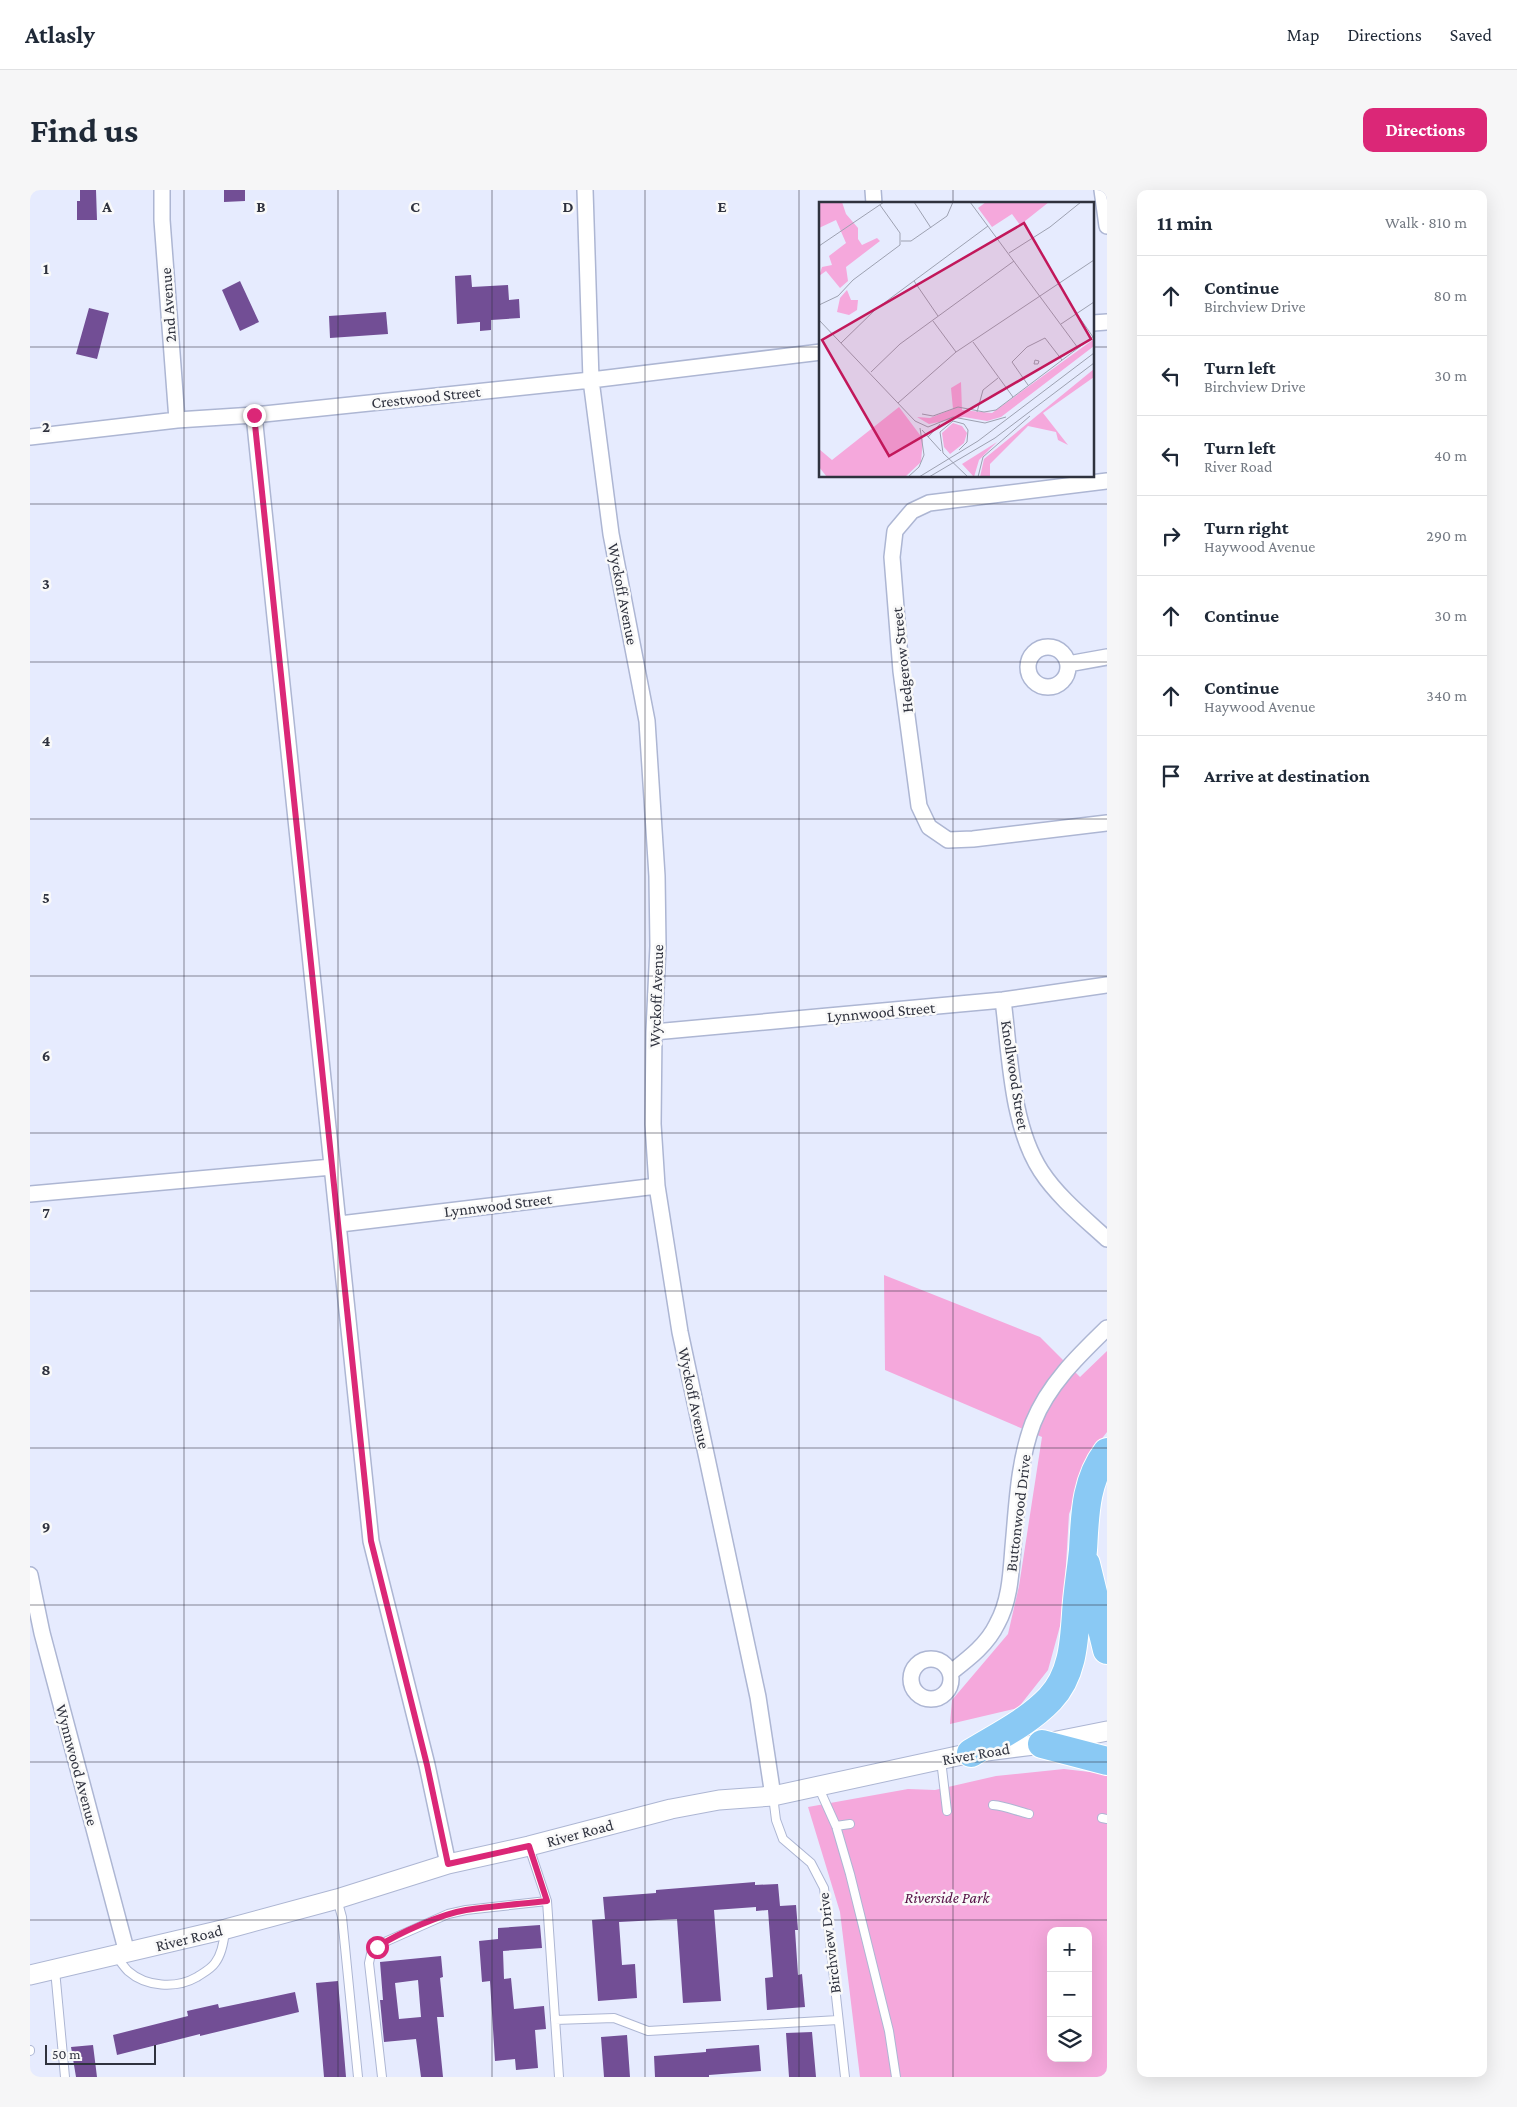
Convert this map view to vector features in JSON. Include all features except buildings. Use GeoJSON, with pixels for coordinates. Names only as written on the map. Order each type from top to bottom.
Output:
{"type":"FeatureCollection","features":[{"type":"Feature","properties":{"kind":"highway"},"geometry":{"type":"LineString","coordinates":[[971,1753],[1035,1712],[1050,1698],[1062,1682],[1070,1663],[1073,1647],[1083,1551],[1083,1520],[1087,1494],[1107,1452]]}},
{"type":"Feature","properties":{"kind":"highway"},"geometry":{"type":"LineString","coordinates":[[1083,1551],[1107,1650]]}},
{"type":"Feature","properties":{"kind":"highway"},"geometry":{"type":"LineString","coordinates":[[1042,1744],[1107,1761]]}},
{"type":"Feature","properties":{"kind":"street","name":"2nd Avenue"},"geometry":{"type":"LineString","coordinates":[[162,190],[162,220],[177,420]]}},
{"type":"Feature","properties":{"kind":"street","name":"Wyckoff Avenue"},"geometry":{"type":"LineString","coordinates":[[584,190],[591,380],[612,534],[647,721],[657,886],[658,946],[654,1032],[654,1124],[657,1186],[680,1332],[758,1697],[773,1796]]}},
{"type":"Feature","properties":{"kind":"street"},"geometry":{"type":"LineString","coordinates":[[1102,190],[1107,226]]}},
{"type":"Feature","properties":{"kind":"street"},"geometry":{"type":"LineString","coordinates":[[1094,323],[1107,322]]}},
{"type":"Feature","properties":{"kind":"street","name":"Crestwood Street"},"geometry":{"type":"LineString","coordinates":[[30,437],[177,420],[254,415],[591,380],[819,352]]}},
{"type":"Feature","properties":{"kind":"street"},"geometry":{"type":"LineString","coordinates":[[254,415],[332,1167],[340,1224],[371,1541],[427,1765],[448,1864]]}},
{"type":"Feature","properties":{"kind":"street","name":"Hedgerow Street"},"geometry":{"type":"LineString","coordinates":[[1107,482],[929,503],[912,511],[895,531],[892,557],[901,671],[919,806],[929,827],[948,840],[973,839],[1107,823]]}},
{"type":"Feature","properties":{"kind":"street"},"geometry":{"type":"LineString","coordinates":[[1068,664],[1107,657]]}},
{"type":"Feature","properties":{"kind":"street","name":"Lynnwood Street"},"geometry":{"type":"LineString","coordinates":[[654,1032],[1003,1000],[1107,985]]}},
{"type":"Feature","properties":{"kind":"street","name":"Knollwood Street"},"geometry":{"type":"LineString","coordinates":[[1003,1000],[1018,1116],[1028,1148],[1041,1172],[1061,1196],[1107,1239]]}},
{"type":"Feature","properties":{"kind":"street"},"geometry":{"type":"LineString","coordinates":[[30,1194],[332,1167]]}},
{"type":"Feature","properties":{"kind":"street","name":"Lynnwood Street"},"geometry":{"type":"LineString","coordinates":[[340,1224],[657,1186]]}},
{"type":"Feature","properties":{"kind":"street","name":"Buttonwood Drive"},"geometry":{"type":"LineString","coordinates":[[950,1673],[970,1658],[987,1640],[998,1624],[1006,1604],[1011,1575],[1021,1468],[1034,1422],[1047,1395],[1062,1374],[1107,1328]]}},
{"type":"Feature","properties":{"kind":"street","name":"Wynnwood Avenue"},"geometry":{"type":"LineString","coordinates":[[30,1575],[42,1633],[122,1955]]}},
{"type":"Feature","properties":{"kind":"street","name":"River Road"},"geometry":{"type":"LineString","coordinates":[[30,1975],[122,1955],[226,1929],[337,1899],[448,1864],[529,1846],[671,1809],[719,1800],[773,1796],[971,1753],[1042,1744],[1107,1731]]}},
{"type":"Feature","properties":{"kind":"lane"},"geometry":{"type":"LineString","coordinates":[[941,1760],[948,1811]]}},
{"type":"Feature","properties":{"kind":"lane"},"geometry":{"type":"LineString","coordinates":[[818,1786],[836,1826],[889,2031],[896,2077]]}},
{"type":"Feature","properties":{"kind":"lane","name":"Birchview Drive"},"geometry":{"type":"LineString","coordinates":[[773,1796],[776,1820],[783,1839],[811,1863],[824,1888],[845,2077]]}},
{"type":"Feature","properties":{"kind":"lane"},"geometry":{"type":"LineString","coordinates":[[993,1805],[1005,1806],[1029,1814]]}},
{"type":"Feature","properties":{"kind":"lane"},"geometry":{"type":"LineString","coordinates":[[836,1826],[850,1824]]}},
{"type":"Feature","properties":{"kind":"lane"},"geometry":{"type":"LineString","coordinates":[[529,1846],[547,1901],[559,2077]]}},
{"type":"Feature","properties":{"kind":"lane"},"geometry":{"type":"LineString","coordinates":[[337,1899],[342,1917],[358,2077]]}},
{"type":"Feature","properties":{"kind":"lane"},"geometry":{"type":"LineString","coordinates":[[382,2077],[369,1963],[371,1954],[387,1941],[448,1914],[466,1910],[547,1901]]}},
{"type":"Feature","properties":{"kind":"lane"},"geometry":{"type":"LineString","coordinates":[[122,1955],[128,1971],[140,1979],[165,1986],[178,1984],[192,1980],[215,1964],[222,1947],[226,1929]]}},
{"type":"Feature","properties":{"kind":"lane"},"geometry":{"type":"LineString","coordinates":[[56,1970],[66,2077]]}},
{"type":"Feature","properties":{"kind":"lane"},"geometry":{"type":"LineString","coordinates":[[555,2020],[614,2018],[648,2031],[838,2020]]}},
{"type":"Feature","properties":{"kind":"green space"},"geometry":{"type":"Polygon","coordinates":[[[884,1275],[1040,1337],[1080,1377],[1107,1351],[1107,1432],[1093,1450],[1069,1514],[1063,1615],[1048,1670],[1018,1708],[950,1724],[952,1700],[1008,1634],[1019,1586],[1042,1437],[885,1370],[884,1275]]]}},
{"type":"Feature","properties":{"kind":"green space","name":"Riverside Park"},"geometry":{"type":"Polygon","coordinates":[[[1064,1769],[1107,1774],[1107,2077],[860,2077],[840,1912],[808,1807],[908,1789],[935,1790],[996,1776],[1064,1769]]]}},
{"type":"Feature","properties":{"kind":"route"},"geometry":{"type":"LineString","coordinates":[[254,415],[332,1167],[340,1224],[371,1541],[427,1765],[448,1864],[529,1846],[547,1901],[466,1910],[448,1914],[377,1947]]}}]}
